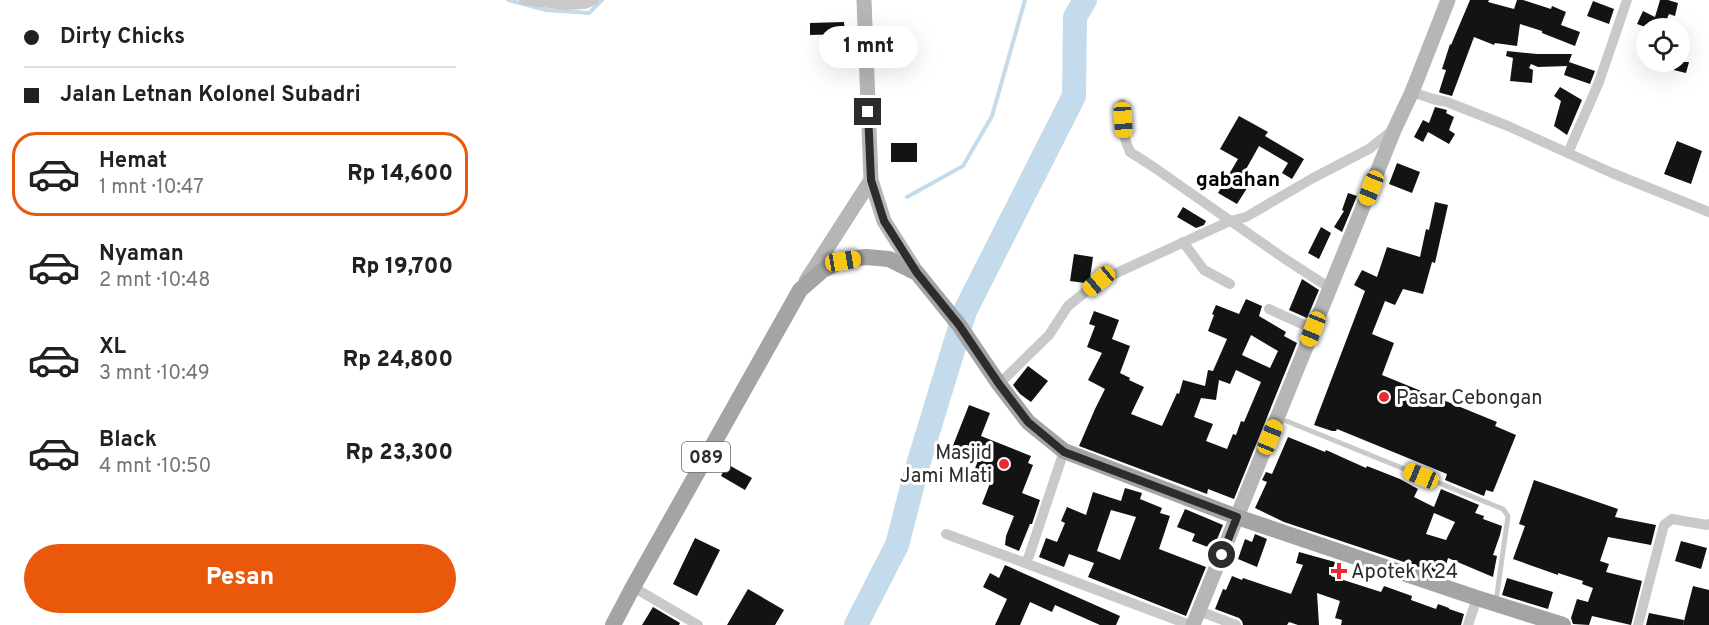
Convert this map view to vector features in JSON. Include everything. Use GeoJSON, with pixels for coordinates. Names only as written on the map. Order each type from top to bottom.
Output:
{"type":"FeatureCollection","features":[{"type":"Feature","properties":{"kind":"main road"},"geometry":{"type":"LineString","coordinates":[[864,0],[871,180],[884,221],[917,273]]}},
{"type":"Feature","properties":{"kind":"main road"},"geometry":{"type":"LineString","coordinates":[[1194,620],[1448,0]]}},
{"type":"Feature","properties":{"kind":"main road"},"geometry":{"type":"LineString","coordinates":[[800,290],[871,180]]}},
{"type":"Feature","properties":{"kind":"main road","name":"089"},"geometry":{"type":"LineString","coordinates":[[613,625],[800,290],[823,270],[843,261],[866,257],[889,260],[917,273],[959,325],[1028,422],[1064,452],[1237,517]]}},
{"type":"Feature","properties":{"kind":"main road"},"geometry":{"type":"LineString","coordinates":[[1237,517],[1563,625]]}},
{"type":"Feature","properties":{"kind":"street"},"geometry":{"type":"LineString","coordinates":[[524,0],[566,5],[585,4],[594,0]]}},
{"type":"Feature","properties":{"kind":"street"},"geometry":{"type":"LineString","coordinates":[[1568,153],[1599,82],[1627,0]]}},
{"type":"Feature","properties":{"kind":"street"},"geometry":{"type":"LineString","coordinates":[[1412,92],[1447,102],[1508,126],[1709,212]]}},
{"type":"Feature","properties":{"kind":"street"},"geometry":{"type":"LineString","coordinates":[[1122,104],[1124,136],[1130,152],[1330,288]]}},
{"type":"Feature","properties":{"kind":"street"},"geometry":{"type":"LineString","coordinates":[[999,384],[1049,335],[1068,306],[1099,281],[1230,220],[1246,217],[1369,149],[1395,128]]}},
{"type":"Feature","properties":{"kind":"street"},"geometry":{"type":"LineString","coordinates":[[1183,242],[1204,270],[1230,284]]}},
{"type":"Feature","properties":{"kind":"street"},"geometry":{"type":"LineString","coordinates":[[1269,309],[1313,329]]}},
{"type":"Feature","properties":{"kind":"street"},"geometry":{"type":"LineString","coordinates":[[1026,563],[1064,452]]}},
{"type":"Feature","properties":{"kind":"street"},"geometry":{"type":"LineString","coordinates":[[1638,625],[1664,525],[1672,519],[1709,524]]}},
{"type":"Feature","properties":{"kind":"street"},"geometry":{"type":"LineString","coordinates":[[946,534],[1194,620],[1236,625]]}},
{"type":"Feature","properties":{"kind":"street"},"geometry":{"type":"LineString","coordinates":[[633,587],[698,625]]}},
{"type":"Feature","properties":{"kind":"street"},"geometry":{"type":"LineString","coordinates":[[1468,625],[1477,598]]}},
{"type":"Feature","properties":{"kind":"lane"},"geometry":{"type":"LineString","coordinates":[[1278,417],[1503,509],[1508,516],[1495,604]]}},
{"type":"Feature","properties":{"kind":"building"},"geometry":{"type":"Polygon","coordinates":[[[1470,0],[1489,0],[1488,2],[1514,9],[1517,0],[1523,0],[1551,9],[1552,6],[1566,12],[1561,25],[1580,32],[1575,46],[1520,24],[1517,46],[1495,43],[1494,45],[1474,37],[1452,96],[1441,93],[1439,92],[1446,70],[1442,69],[1450,44],[1470,0]]]}},
{"type":"Feature","properties":{"kind":"building"},"geometry":{"type":"Polygon","coordinates":[[[1660,0],[1678,3],[1675,16],[1669,14],[1667,18],[1640,18],[1643,11],[1655,17],[1660,0]]]}},
{"type":"Feature","properties":{"kind":"building"},"geometry":{"type":"Polygon","coordinates":[[[1593,1],[1614,9],[1609,24],[1587,16],[1593,1]]]}},
{"type":"Feature","properties":{"kind":"building"},"geometry":{"type":"Polygon","coordinates":[[[844,22],[845,34],[810,35],[810,23],[844,22]]]}},
{"type":"Feature","properties":{"kind":"building"},"geometry":{"type":"Polygon","coordinates":[[[1507,51],[1572,54],[1569,62],[1595,71],[1590,84],[1564,75],[1567,66],[1538,67],[1531,64],[1529,68],[1533,70],[1532,83],[1510,81],[1513,58],[1506,56],[1507,51]]]}},
{"type":"Feature","properties":{"kind":"building"},"geometry":{"type":"Polygon","coordinates":[[[1560,87],[1582,100],[1567,135],[1554,126],[1561,101],[1554,96],[1560,87]]]}},
{"type":"Feature","properties":{"kind":"building"},"geometry":{"type":"Polygon","coordinates":[[[1435,107],[1447,110],[1446,113],[1454,117],[1449,130],[1455,134],[1449,144],[1428,132],[1423,142],[1414,137],[1423,120],[1429,123],[1435,107]]]}},
{"type":"Feature","properties":{"kind":"building"},"geometry":{"type":"Polygon","coordinates":[[[1239,116],[1268,132],[1265,136],[1304,159],[1292,179],[1282,173],[1288,163],[1259,146],[1240,180],[1249,185],[1237,204],[1218,193],[1238,159],[1220,149],[1239,116]]]}},
{"type":"Feature","properties":{"kind":"building"},"geometry":{"type":"Polygon","coordinates":[[[1677,141],[1702,151],[1691,184],[1664,174],[1677,141]]]}},
{"type":"Feature","properties":{"kind":"building"},"geometry":{"type":"Polygon","coordinates":[[[891,143],[917,143],[917,162],[891,162],[891,143]]]}},
{"type":"Feature","properties":{"kind":"building"},"geometry":{"type":"Polygon","coordinates":[[[1397,163],[1420,172],[1412,193],[1389,184],[1397,163]]]}},
{"type":"Feature","properties":{"kind":"building"},"geometry":{"type":"Polygon","coordinates":[[[1348,193],[1357,196],[1342,232],[1334,227],[1344,211],[1342,210],[1348,193]]]}},
{"type":"Feature","properties":{"kind":"building","name":"Pasar Cebongan"},"geometry":{"type":"Polygon","coordinates":[[[1435,202],[1448,205],[1435,263],[1432,262],[1423,294],[1403,289],[1395,305],[1385,301],[1372,334],[1394,343],[1382,375],[1497,422],[1495,426],[1516,435],[1493,492],[1486,490],[1484,496],[1445,480],[1447,474],[1337,429],[1332,431],[1314,425],[1365,291],[1354,285],[1362,270],[1377,277],[1387,247],[1420,257],[1435,202]]]}},
{"type":"Feature","properties":{"kind":"building"},"geometry":{"type":"Polygon","coordinates":[[[1183,207],[1206,221],[1204,225],[1196,228],[1177,217],[1183,207]]]}},
{"type":"Feature","properties":{"kind":"building"},"geometry":{"type":"Polygon","coordinates":[[[1321,227],[1331,233],[1319,259],[1308,253],[1321,227]]]}},
{"type":"Feature","properties":{"kind":"building"},"geometry":{"type":"Polygon","coordinates":[[[1074,254],[1093,257],[1090,278],[1085,283],[1070,281],[1074,254]]]}},
{"type":"Feature","properties":{"kind":"building"},"geometry":{"type":"Polygon","coordinates":[[[1302,279],[1319,290],[1307,318],[1289,310],[1302,279]]]}},
{"type":"Feature","properties":{"kind":"building"},"geometry":{"type":"Polygon","coordinates":[[[1246,299],[1262,306],[1259,316],[1286,332],[1284,336],[1297,343],[1234,499],[1208,489],[1207,494],[1079,446],[1105,389],[1088,380],[1102,353],[1087,347],[1095,326],[1089,324],[1094,311],[1119,320],[1112,339],[1130,346],[1120,373],[1144,387],[1131,414],[1162,426],[1177,393],[1179,394],[1183,380],[1205,386],[1208,370],[1213,371],[1227,339],[1208,331],[1216,305],[1239,314],[1246,299]],[[1251,335],[1242,355],[1270,368],[1278,351],[1251,335]],[[1236,370],[1230,384],[1219,380],[1216,400],[1201,398],[1194,417],[1213,424],[1206,441],[1227,449],[1241,421],[1244,422],[1261,382],[1236,370]]]}},
{"type":"Feature","properties":{"kind":"building"},"geometry":{"type":"Polygon","coordinates":[[[1028,366],[1048,381],[1031,402],[1013,385],[1028,366]]]}},
{"type":"Feature","properties":{"kind":"building"},"geometry":{"type":"Polygon","coordinates":[[[969,405],[990,413],[981,436],[1031,456],[1028,463],[1033,465],[1022,493],[1040,500],[1019,551],[1005,545],[1014,516],[982,504],[992,478],[974,471],[979,458],[952,448],[969,405]]]}},
{"type":"Feature","properties":{"kind":"building"},"geometry":{"type":"Polygon","coordinates":[[[1288,437],[1400,479],[1418,489],[1414,497],[1434,507],[1441,489],[1479,505],[1475,513],[1484,516],[1483,519],[1502,526],[1493,555],[1497,556],[1493,577],[1448,558],[1443,575],[1284,522],[1255,508],[1267,482],[1262,480],[1266,472],[1272,474],[1288,437]],[[1434,513],[1426,534],[1446,540],[1455,522],[1434,513]]]}},
{"type":"Feature","properties":{"kind":"building"},"geometry":{"type":"Polygon","coordinates":[[[727,464],[752,478],[745,490],[721,476],[727,464]]]}},
{"type":"Feature","properties":{"kind":"building"},"geometry":{"type":"Polygon","coordinates":[[[1534,480],[1618,509],[1615,517],[1656,525],[1651,545],[1608,537],[1600,561],[1609,564],[1606,572],[1642,581],[1631,625],[1592,616],[1589,625],[1573,624],[1571,618],[1577,599],[1588,602],[1593,588],[1582,584],[1583,581],[1513,559],[1525,526],[1519,524],[1534,480]]]}},
{"type":"Feature","properties":{"kind":"building"},"geometry":{"type":"Polygon","coordinates":[[[1125,488],[1142,493],[1140,499],[1162,508],[1160,513],[1170,516],[1159,549],[1206,567],[1186,616],[1088,577],[1094,563],[1069,554],[1064,567],[1039,557],[1046,538],[1057,542],[1065,523],[1061,521],[1067,507],[1086,515],[1093,492],[1121,501],[1125,488]],[[1111,510],[1097,551],[1120,560],[1136,517],[1111,510]]]}},
{"type":"Feature","properties":{"kind":"building"},"geometry":{"type":"Polygon","coordinates":[[[1185,509],[1223,525],[1213,549],[1192,541],[1195,534],[1177,527],[1185,509]]]}},
{"type":"Feature","properties":{"kind":"building"},"geometry":{"type":"Polygon","coordinates":[[[1255,534],[1267,539],[1257,567],[1238,559],[1245,539],[1252,542],[1255,534]]]}},
{"type":"Feature","properties":{"kind":"building"},"geometry":{"type":"Polygon","coordinates":[[[695,538],[720,550],[697,596],[673,584],[695,538]]]}},
{"type":"Feature","properties":{"kind":"building"},"geometry":{"type":"Polygon","coordinates":[[[1681,541],[1707,548],[1701,569],[1675,561],[1681,541]]]}},
{"type":"Feature","properties":{"kind":"building"},"geometry":{"type":"Polygon","coordinates":[[[1299,552],[1335,562],[1331,576],[1381,592],[1384,586],[1412,596],[1411,600],[1436,609],[1438,604],[1464,614],[1461,625],[1341,625],[1342,620],[1335,618],[1340,601],[1317,593],[1319,625],[1298,625],[1289,622],[1287,625],[1243,625],[1239,618],[1215,609],[1223,589],[1226,590],[1232,576],[1291,594],[1303,565],[1296,563],[1299,552]]]}},
{"type":"Feature","properties":{"kind":"building"},"geometry":{"type":"Polygon","coordinates":[[[1005,565],[1120,616],[1116,625],[1100,625],[1055,605],[1052,612],[1030,602],[1020,625],[995,625],[1007,599],[983,587],[990,573],[999,578],[1005,565]]]}},
{"type":"Feature","properties":{"kind":"building"},"geometry":{"type":"Polygon","coordinates":[[[1507,578],[1553,592],[1548,609],[1502,595],[1507,578]]]}},
{"type":"Feature","properties":{"kind":"building"},"geometry":{"type":"Polygon","coordinates":[[[1693,586],[1709,590],[1709,625],[1683,625],[1693,586]]]}},
{"type":"Feature","properties":{"kind":"building"},"geometry":{"type":"Polygon","coordinates":[[[748,589],[784,610],[775,625],[727,625],[748,589]]]}},
{"type":"Feature","properties":{"kind":"building"},"geometry":{"type":"Polygon","coordinates":[[[653,607],[680,623],[679,625],[642,625],[653,607]]]}},
{"type":"Feature","properties":{"kind":"building"},"geometry":{"type":"Polygon","coordinates":[[[1649,613],[1684,620],[1683,625],[1646,625],[1649,613]]]}},
{"type":"Feature","properties":{"kind":"waterway"},"geometry":{"type":"LineString","coordinates":[[508,0],[546,10],[589,13],[602,0]]}},
{"type":"Feature","properties":{"kind":"waterway"},"geometry":{"type":"LineString","coordinates":[[907,197],[963,166],[992,116],[1025,0]]}},
{"type":"Feature","properties":{"kind":"waterway"},"geometry":{"type":"LineString","coordinates":[[856,625],[897,545],[917,468],[965,311],[1074,96],[1075,17],[1085,0]]}},
{"type":"Feature","properties":{"kind":"place","name":"Pasar Cebongan"},"geometry":{"type":"Point","coordinates":[1384,397]}},
{"type":"Feature","properties":{"kind":"place","name":"Masjid Jami Mlati"},"geometry":{"type":"Point","coordinates":[1004,464]}},
{"type":"Feature","properties":{"kind":"place","name":"Apotek K24"},"geometry":{"type":"Point","coordinates":[1339,571]}},
{"type":"Feature","properties":{"kind":"district","name":"gabahan"},"geometry":{"type":"Point","coordinates":[1238,179]}},
{"type":"Feature","properties":{"kind":"route"},"geometry":{"type":"LineString","coordinates":[[868,112],[871,180],[884,221],[917,273],[959,325],[1028,422],[1064,452],[1237,517],[1222,555]]}}]}
